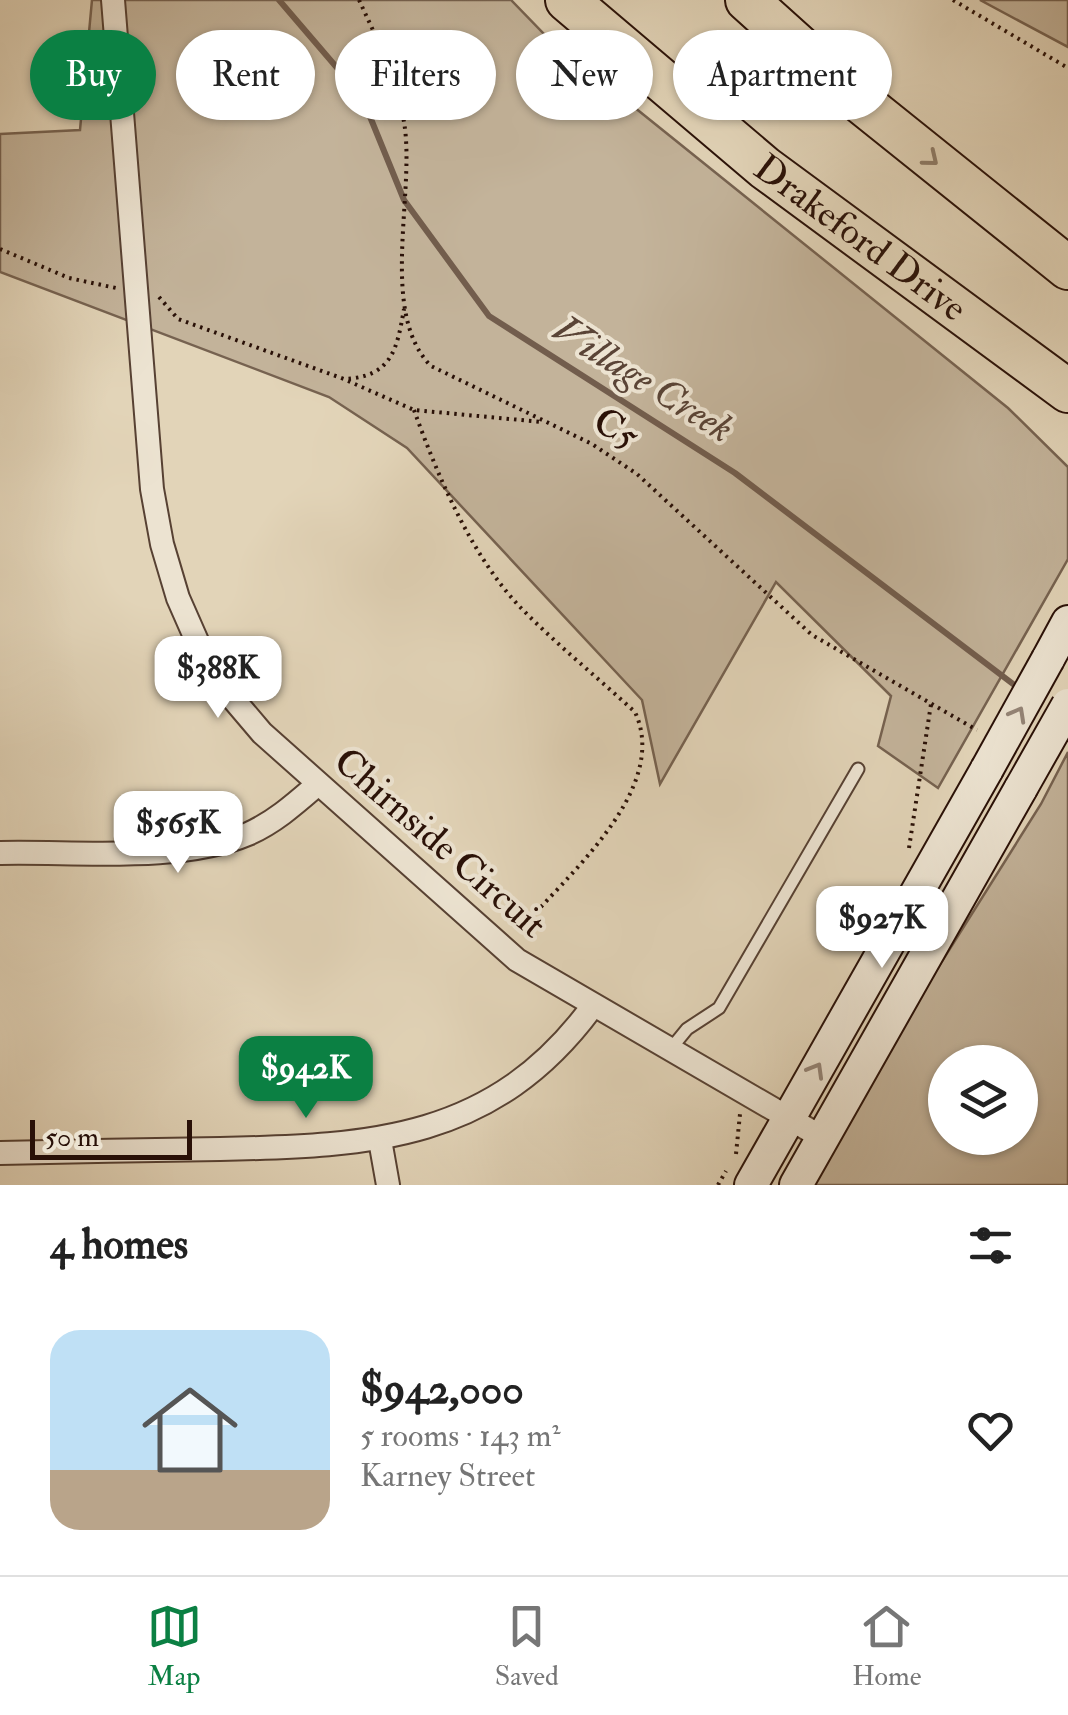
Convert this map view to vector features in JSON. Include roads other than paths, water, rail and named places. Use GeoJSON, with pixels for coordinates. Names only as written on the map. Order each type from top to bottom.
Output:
{"type":"FeatureCollection","features":[{"type":"Feature","properties":{"kind":"highway","name":"Drakeford Drive"},"geometry":{"type":"LineString","coordinates":[[567,0],[765,168],[1068,391]]}},
{"type":"Feature","properties":{"kind":"highway"},"geometry":{"type":"LineString","coordinates":[[747,0],[856,98],[1068,268]]}},
{"type":"Feature","properties":{"kind":"highway"},"geometry":{"type":"LineString","coordinates":[[1007,221],[1068,240]]}},
{"type":"Feature","properties":{"kind":"highway"},"geometry":{"type":"LineString","coordinates":[[1033,366],[1068,414]]}},
{"type":"Feature","properties":{"kind":"street","name":"Chirnside Circuit"},"geometry":{"type":"LineString","coordinates":[[113,0],[152,489],[162,544],[178,598],[200,648],[228,693],[262,733],[503,949],[592,1007],[823,1138]]}},
{"type":"Feature","properties":{"kind":"street"},"geometry":{"type":"LineString","coordinates":[[751,1185],[989,754],[1068,622]]}},
{"type":"Feature","properties":{"kind":"street"},"geometry":{"type":"LineString","coordinates":[[796,1185],[1068,704]]}},
{"type":"Feature","properties":{"kind":"street"},"geometry":{"type":"LineString","coordinates":[[0,853],[212,846],[249,834],[284,814],[318,784]]}},
{"type":"Feature","properties":{"kind":"street"},"geometry":{"type":"LineString","coordinates":[[0,1152],[319,1147],[380,1140],[439,1126],[496,1098],[547,1058],[592,1007]]}},
{"type":"Feature","properties":{"kind":"street"},"geometry":{"type":"LineString","coordinates":[[380,1140],[388,1185]]}},
{"type":"Feature","properties":{"kind":"lane"},"geometry":{"type":"LineString","coordinates":[[670,1051],[686,1029],[720,1008],[858,769]]}},
{"type":"Feature","properties":{"kind":"waterway","name":"Village Creek"},"geometry":{"type":"LineString","coordinates":[[279,0],[362,97],[404,200],[489,316],[735,473],[1021,690]]}}]}
